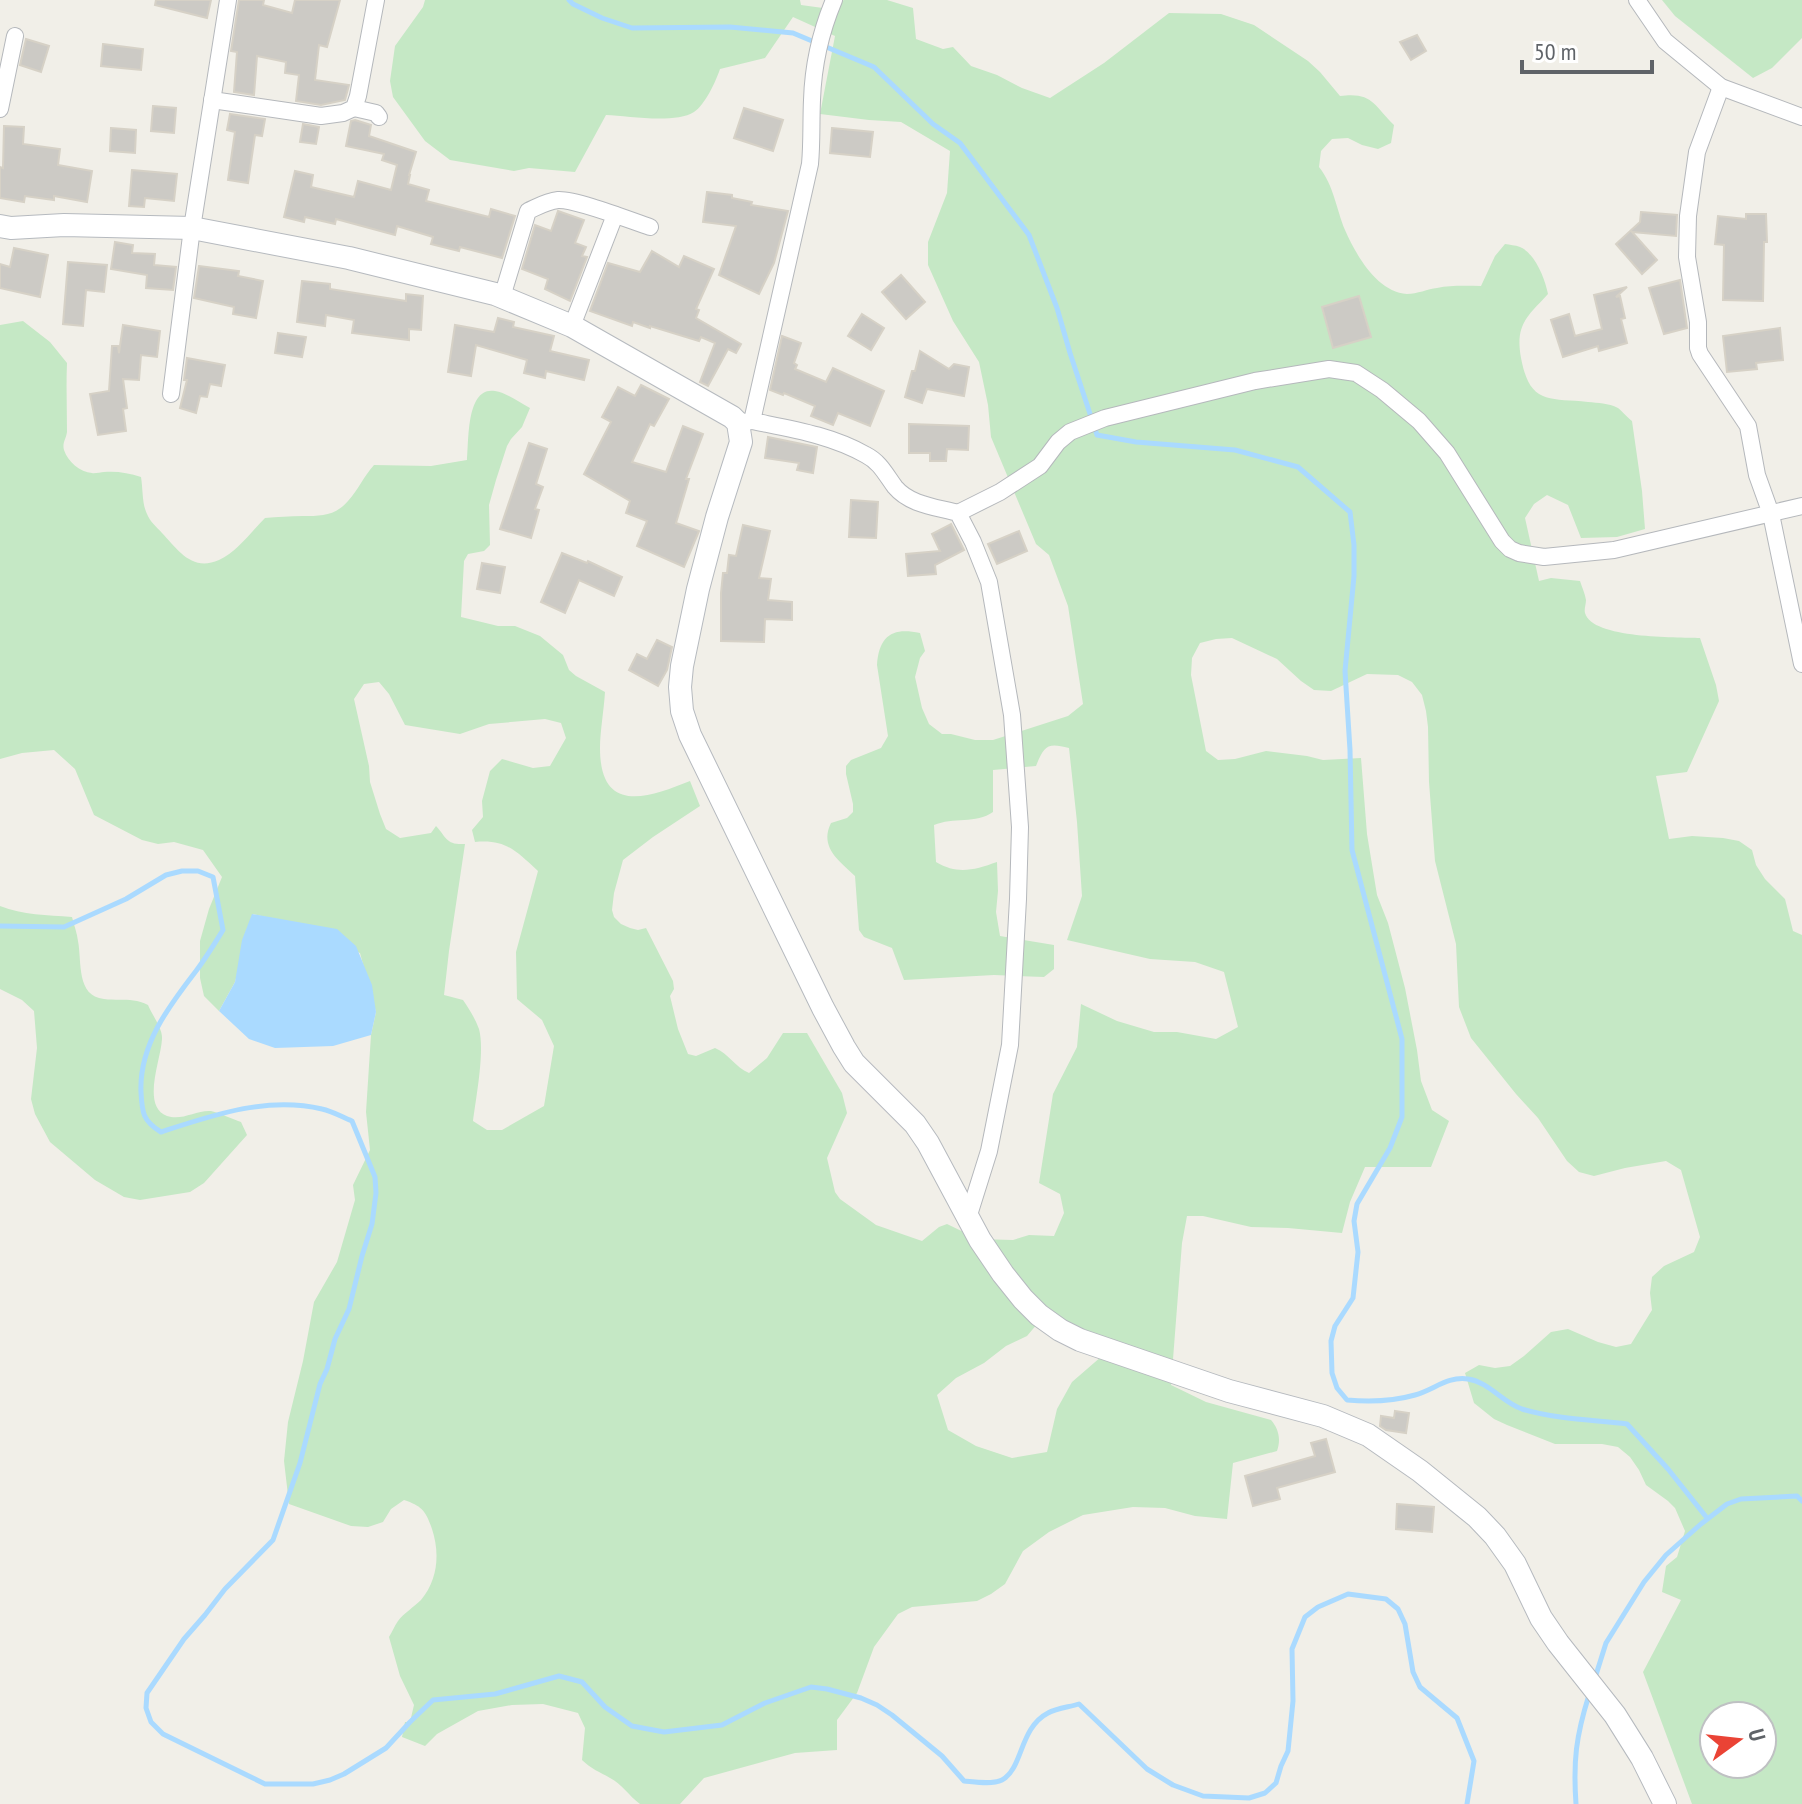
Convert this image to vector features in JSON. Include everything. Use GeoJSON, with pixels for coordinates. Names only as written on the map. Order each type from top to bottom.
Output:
{"type":"FeatureCollection","features":[{"type":"Feature","properties":{"kind":"main road"},"geometry":{"type":"LineString","coordinates":[[0,226],[192,228],[349,258],[502,297],[572,326],[637,365],[745,422],[698,589],[682,666],[682,711],[697,750],[823,1008],[854,1063],[915,1124],[1003,1274],[1031,1307],[1060,1330],[1095,1346],[1229,1391],[1323,1416],[1368,1435],[1395,1452],[1477,1517],[1515,1564],[1541,1618],[1615,1715],[1642,1758],[1665,1804]]}},
{"type":"Feature","properties":{"kind":"street"},"geometry":{"type":"LineString","coordinates":[[171,394],[192,228],[228,0]]}},
{"type":"Feature","properties":{"kind":"street"},"geometry":{"type":"LineString","coordinates":[[354,108],[376,0]]}},
{"type":"Feature","properties":{"kind":"street"},"geometry":{"type":"LineString","coordinates":[[834,0],[814,68],[810,164],[745,422],[821,436],[867,455],[881,467],[897,489],[914,501],[958,513],[1000,492],[1040,466],[1070,432],[1105,418],[1255,381],[1329,369],[1356,373],[1419,421],[1447,453],[1502,541],[1519,553],[1544,557],[1614,550],[1802,506]]}},
{"type":"Feature","properties":{"kind":"street"},"geometry":{"type":"LineString","coordinates":[[1637,0],[1665,41],[1721,87],[1802,117]]}},
{"type":"Feature","properties":{"kind":"street"},"geometry":{"type":"LineString","coordinates":[[0,109],[15,36]]}},
{"type":"Feature","properties":{"kind":"street"},"geometry":{"type":"LineString","coordinates":[[1721,87],[1697,152],[1688,216],[1687,257],[1698,322],[1698,348],[1748,426],[1757,475],[1771,514],[1802,664]]}},
{"type":"Feature","properties":{"kind":"street"},"geometry":{"type":"LineString","coordinates":[[212,100],[321,116],[354,108],[376,113],[379,117]]}},
{"type":"Feature","properties":{"kind":"street"},"geometry":{"type":"LineString","coordinates":[[502,297],[528,211],[542,204],[559,200],[650,227]]}},
{"type":"Feature","properties":{"kind":"street"},"geometry":{"type":"LineString","coordinates":[[572,326],[615,215]]}},
{"type":"Feature","properties":{"kind":"street"},"geometry":{"type":"LineString","coordinates":[[958,513],[989,582],[1012,715],[1020,827],[1010,1045],[989,1151],[968,1218]]}},
{"type":"Feature","properties":{"kind":"green space"},"geometry":{"type":"Polygon","coordinates":[[[425,0],[800,0],[801,5],[823,8],[844,0],[887,0],[913,8],[916,39],[943,49],[953,47],[971,66],[1050,98],[1104,63],[1169,13],[1221,14],[1254,25],[1308,61],[1340,96],[1366,98],[1394,125],[1391,143],[1378,149],[1348,138],[1332,139],[1321,151],[1319,167],[1355,250],[1369,271],[1386,287],[1407,294],[1448,286],[1481,286],[1495,256],[1505,244],[1520,247],[1535,261],[1548,294],[1521,329],[1521,358],[1525,373],[1536,392],[1543,396],[1610,405],[1632,421],[1645,529],[1617,537],[1581,538],[1568,505],[1547,495],[1534,504],[1525,518],[1539,581],[1551,578],[1580,581],[1586,600],[1585,613],[1603,628],[1655,637],[1700,638],[1719,701],[1687,772],[1656,776],[1669,839],[1692,836],[1723,838],[1739,841],[1752,850],[1756,865],[1765,879],[1785,899],[1793,931],[1802,935],[1802,1804],[1692,1804],[1643,1672],[1681,1600],[1662,1592],[1666,1566],[1677,1557],[1685,1531],[1675,1508],[1646,1485],[1630,1457],[1618,1447],[1555,1444],[1494,1419],[1474,1403],[1465,1373],[1479,1365],[1495,1368],[1510,1366],[1551,1332],[1568,1329],[1616,1347],[1631,1344],[1652,1310],[1652,1277],[1664,1266],[1694,1252],[1700,1237],[1681,1170],[1666,1161],[1594,1176],[1579,1172],[1567,1161],[1538,1118],[1471,1038],[1459,1007],[1456,944],[1435,861],[1426,711],[1422,695],[1412,682],[1398,675],[1367,674],[1331,691],[1314,690],[1277,659],[1232,638],[1200,643],[1192,658],[1191,675],[1206,751],[1218,760],[1266,751],[1323,760],[1361,758],[1367,834],[1377,895],[1388,923],[1405,988],[1421,1081],[1432,1110],[1449,1121],[1431,1167],[1365,1167],[1350,1202],[1342,1233],[1251,1227],[1203,1216],[1187,1216],[1182,1243],[1171,1385],[1206,1402],[1271,1420],[1278,1435],[1277,1451],[1233,1463],[1227,1519],[1195,1516],[1165,1508],[1133,1507],[1083,1515],[1049,1532],[1023,1551],[1005,1584],[991,1594],[977,1601],[912,1607],[898,1614],[874,1647],[857,1693],[837,1720],[837,1750],[795,1753],[704,1778],[680,1804],[640,1804],[618,1783],[582,1760],[585,1728],[578,1713],[543,1704],[478,1711],[437,1734],[425,1746],[402,1737],[405,1722],[410,1722],[414,1705],[400,1676],[389,1637],[398,1621],[421,1600],[431,1584],[437,1557],[430,1523],[419,1507],[404,1500],[391,1509],[383,1522],[368,1527],[351,1526],[289,1504],[284,1461],[288,1422],[314,1302],[337,1262],[355,1200],[353,1185],[370,1150],[366,1112],[371,1035],[376,1012],[360,953],[278,920],[253,914],[235,982],[219,1011],[204,996],[200,978],[200,941],[222,877],[203,850],[174,842],[158,844],[142,840],[94,815],[75,769],[54,750],[0,759],[0,325],[23,321],[50,342],[67,363],[67,432],[64,448],[71,462],[88,472],[118,472],[141,477],[144,506],[150,520],[180,552],[201,563],[226,556],[265,518],[322,515],[338,510],[352,497],[374,465],[431,466],[467,460],[471,416],[479,397],[486,392],[504,394],[530,408],[522,427],[507,446],[496,480],[489,505],[490,545],[484,551],[468,554],[464,561],[461,617],[498,626],[515,626],[540,636],[563,655],[569,670],[605,692],[600,742],[602,769],[608,784],[617,792],[643,796],[690,781],[700,806],[623,860],[614,893],[614,917],[630,928],[646,928],[673,981],[674,989],[670,996],[688,1054],[696,1056],[715,1048],[749,1073],[767,1058],[783,1033],[807,1033],[842,1093],[847,1113],[827,1158],[835,1192],[876,1225],[922,1241],[947,1224],[978,1239],[1054,1236],[1064,1213],[1060,1194],[1039,1183],[1053,1094],[1077,1047],[1081,1004],[1117,1021],[1154,1032],[1177,1032],[1216,1039],[1238,1027],[1224,972],[1195,962],[1150,959],[1067,940],[1082,896],[1069,748],[1056,745],[1047,747],[1036,766],[993,770],[993,812],[979,818],[934,825],[936,862],[952,869],[966,870],[997,862],[996,912],[1000,936],[1054,945],[1054,969],[1044,977],[994,975],[904,980],[892,948],[864,937],[859,930],[855,876],[837,859],[829,846],[827,839],[831,823],[847,818],[853,812],[846,766],[851,760],[881,748],[888,736],[877,665],[881,646],[889,636],[902,631],[920,633],[925,651],[915,677],[929,724],[942,734],[993,740],[1068,716],[1083,704],[1068,606],[1049,555],[1036,544],[991,437],[979,362],[953,321],[928,265],[928,242],[947,193],[950,151],[901,122],[820,114],[835,36],[793,17],[765,58],[720,69],[706,98],[694,112],[675,118],[606,115],[575,172],[529,168],[514,171],[450,160],[425,141],[393,97],[390,81],[395,46],[425,0]],[[379,682],[364,684],[354,699],[370,782],[386,829],[400,838],[431,833],[436,826],[450,842],[465,844],[444,995],[463,1000],[479,1029],[481,1061],[473,1121],[487,1130],[502,1130],[544,1106],[554,1046],[542,1020],[517,999],[516,952],[538,871],[517,852],[503,845],[475,842],[472,830],[483,817],[482,801],[490,771],[502,759],[533,768],[550,766],[566,738],[561,723],[545,719],[489,724],[460,734],[405,725],[379,682]],[[1049,1310],[1027,1336],[956,1378],[937,1395],[948,1430],[976,1446],[1012,1458],[1047,1452],[1057,1409],[1072,1382],[1117,1343],[1091,1337],[1049,1310]]]}},
{"type":"Feature","properties":{"kind":"green space"},"geometry":{"type":"Polygon","coordinates":[[[1662,0],[1802,0],[1802,38],[1772,68],[1753,78],[1675,16],[1662,0]]]}},
{"type":"Feature","properties":{"kind":"green space"},"geometry":{"type":"Polygon","coordinates":[[[0,906],[26,913],[72,917],[78,938],[82,977],[89,992],[104,999],[132,1000],[148,1005],[162,1035],[154,1082],[155,1103],[159,1111],[173,1117],[211,1111],[241,1122],[247,1135],[204,1183],[190,1192],[140,1200],[124,1197],[95,1180],[50,1142],[35,1114],[31,1099],[37,1048],[34,1011],[22,1000],[0,989],[0,906]]]}},
{"type":"Feature","properties":{"kind":"water"},"geometry":{"type":"Polygon","coordinates":[[[252,914],[337,929],[356,946],[372,985],[376,1012],[371,1035],[333,1046],[275,1048],[249,1039],[219,1011],[235,982],[242,940],[252,914]]]}},
{"type":"Feature","properties":{"kind":"building"},"geometry":{"type":"Polygon","coordinates":[[[156,0],[211,0],[207,18],[155,5],[156,0]]]}},
{"type":"Feature","properties":{"kind":"building"},"geometry":{"type":"Polygon","coordinates":[[[239,0],[264,0],[263,5],[292,13],[295,0],[340,0],[327,47],[319,45],[315,80],[349,85],[345,100],[321,105],[296,101],[299,75],[285,73],[286,62],[257,56],[254,95],[234,92],[237,52],[231,51],[239,0]]]}},
{"type":"Feature","properties":{"kind":"building"},"geometry":{"type":"Polygon","coordinates":[[[1417,35],[1426,51],[1411,60],[1400,42],[1417,35]]]}},
{"type":"Feature","properties":{"kind":"building"},"geometry":{"type":"Polygon","coordinates":[[[26,39],[49,46],[41,72],[20,65],[26,39]]]}},
{"type":"Feature","properties":{"kind":"building"},"geometry":{"type":"Polygon","coordinates":[[[103,44],[143,49],[141,70],[101,66],[103,44]]]}},
{"type":"Feature","properties":{"kind":"building"},"geometry":{"type":"Polygon","coordinates":[[[153,106],[176,108],[174,133],[151,131],[153,106]]]}},
{"type":"Feature","properties":{"kind":"building"},"geometry":{"type":"Polygon","coordinates":[[[744,108],[783,120],[773,151],[734,138],[744,108]]]}},
{"type":"Feature","properties":{"kind":"building"},"geometry":{"type":"Polygon","coordinates":[[[230,114],[265,119],[262,136],[255,135],[248,183],[228,180],[235,132],[227,130],[230,114]]]}},
{"type":"Feature","properties":{"kind":"building"},"geometry":{"type":"Polygon","coordinates":[[[351,121],[371,125],[369,136],[416,152],[408,184],[429,190],[426,201],[489,217],[491,209],[515,216],[502,258],[460,247],[459,251],[431,244],[433,237],[397,226],[395,235],[336,219],[335,224],[305,217],[304,222],[284,217],[295,171],[313,175],[311,187],[354,197],[358,181],[391,190],[397,165],[382,160],[384,154],[346,146],[351,121]]]}},
{"type":"Feature","properties":{"kind":"building"},"geometry":{"type":"Polygon","coordinates":[[[303,124],[319,127],[316,144],[300,142],[303,124]]]}},
{"type":"Feature","properties":{"kind":"building"},"geometry":{"type":"Polygon","coordinates":[[[4,126],[24,127],[23,144],[60,149],[58,165],[92,171],[87,202],[54,196],[54,200],[25,196],[24,202],[0,198],[4,126]]]}},
{"type":"Feature","properties":{"kind":"building"},"geometry":{"type":"Polygon","coordinates":[[[111,128],[136,130],[135,153],[110,151],[111,128]]]}},
{"type":"Feature","properties":{"kind":"building"},"geometry":{"type":"Polygon","coordinates":[[[832,128],[873,132],[870,157],[830,153],[832,128]]]}},
{"type":"Feature","properties":{"kind":"building"},"geometry":{"type":"Polygon","coordinates":[[[132,170],[177,174],[174,201],[145,198],[144,207],[129,206],[132,170]]]}},
{"type":"Feature","properties":{"kind":"building"},"geometry":{"type":"Polygon","coordinates":[[[707,192],[732,195],[732,198],[752,202],[751,205],[788,211],[774,263],[759,294],[719,275],[736,226],[703,222],[707,192]]]}},
{"type":"Feature","properties":{"kind":"building"},"geometry":{"type":"Polygon","coordinates":[[[558,211],[584,220],[575,243],[586,247],[582,256],[587,257],[570,301],[545,289],[548,279],[522,269],[535,225],[551,231],[558,211]]]}},
{"type":"Feature","properties":{"kind":"building"},"geometry":{"type":"Polygon","coordinates":[[[1641,212],[1677,215],[1676,236],[1632,232],[1657,260],[1642,274],[1616,244],[1640,222],[1641,212]]]}},
{"type":"Feature","properties":{"kind":"building"},"geometry":{"type":"Polygon","coordinates":[[[1746,214],[1766,214],[1763,301],[1723,300],[1724,245],[1715,244],[1718,216],[1746,219],[1746,214]]]}},
{"type":"Feature","properties":{"kind":"building"},"geometry":{"type":"Polygon","coordinates":[[[115,242],[133,245],[132,253],[155,254],[154,265],[176,267],[173,290],[146,288],[147,275],[111,269],[115,242]]]}},
{"type":"Feature","properties":{"kind":"building"},"geometry":{"type":"Polygon","coordinates":[[[14,248],[48,255],[40,297],[0,288],[0,264],[10,267],[14,248]]]}},
{"type":"Feature","properties":{"kind":"building"},"geometry":{"type":"Polygon","coordinates":[[[652,251],[679,267],[684,256],[714,269],[696,309],[699,310],[696,318],[741,344],[736,353],[728,349],[708,386],[700,382],[715,343],[633,322],[632,326],[590,311],[608,263],[640,272],[652,251]]]}},
{"type":"Feature","properties":{"kind":"building"},"geometry":{"type":"Polygon","coordinates":[[[68,262],[107,265],[104,292],[86,290],[83,326],[63,324],[68,262]]]}},
{"type":"Feature","properties":{"kind":"building"},"geometry":{"type":"Polygon","coordinates":[[[199,266],[239,271],[238,276],[263,281],[256,318],[233,314],[234,307],[194,298],[199,266]]]}},
{"type":"Feature","properties":{"kind":"building"},"geometry":{"type":"Polygon","coordinates":[[[901,275],[925,302],[906,319],[882,292],[901,275]]]}},
{"type":"Feature","properties":{"kind":"building"},"geometry":{"type":"Polygon","coordinates":[[[1680,280],[1687,328],[1664,334],[1649,288],[1680,280]]]}},
{"type":"Feature","properties":{"kind":"building"},"geometry":{"type":"Polygon","coordinates":[[[302,281],[330,284],[330,289],[406,301],[406,294],[423,296],[421,330],[409,329],[409,340],[352,333],[354,320],[326,315],[325,326],[297,322],[302,281]]]}},
{"type":"Feature","properties":{"kind":"building"},"geometry":{"type":"Polygon","coordinates":[[[1627,287],[1616,297],[1620,296],[1627,343],[1599,351],[1598,346],[1563,357],[1551,320],[1569,314],[1575,336],[1602,329],[1594,295],[1627,287]]]}},
{"type":"Feature","properties":{"kind":"building"},"geometry":{"type":"Polygon","coordinates":[[[1359,296],[1371,337],[1333,348],[1322,307],[1359,296]]]}},
{"type":"Feature","properties":{"kind":"building"},"geometry":{"type":"Polygon","coordinates":[[[862,314],[884,328],[871,350],[848,336],[862,314]]]}},
{"type":"Feature","properties":{"kind":"building"},"geometry":{"type":"Polygon","coordinates":[[[498,318],[514,322],[513,327],[554,336],[550,351],[589,360],[584,380],[546,371],[545,378],[524,373],[527,360],[476,345],[471,376],[448,372],[455,325],[494,332],[498,318]]]}},
{"type":"Feature","properties":{"kind":"building"},"geometry":{"type":"Polygon","coordinates":[[[123,325],[160,331],[157,357],[141,355],[139,380],[123,379],[126,431],[98,435],[90,394],[109,391],[112,346],[118,346],[119,353],[123,325]]]}},
{"type":"Feature","properties":{"kind":"building"},"geometry":{"type":"Polygon","coordinates":[[[1780,328],[1783,360],[1756,363],[1757,369],[1727,372],[1723,336],[1780,328]]]}},
{"type":"Feature","properties":{"kind":"building"},"geometry":{"type":"Polygon","coordinates":[[[278,333],[306,337],[302,357],[275,353],[278,333]]]}},
{"type":"Feature","properties":{"kind":"building"},"geometry":{"type":"Polygon","coordinates":[[[782,336],[801,343],[795,369],[826,382],[833,368],[884,391],[870,426],[838,413],[833,425],[811,416],[815,406],[770,390],[782,336]]]}},
{"type":"Feature","properties":{"kind":"building"},"geometry":{"type":"Polygon","coordinates":[[[920,351],[949,369],[954,364],[969,367],[964,396],[927,389],[922,403],[905,397],[920,351]]]}},
{"type":"Feature","properties":{"kind":"building"},"geometry":{"type":"Polygon","coordinates":[[[187,358],[225,365],[221,386],[210,384],[207,397],[200,396],[196,413],[180,408],[187,380],[184,380],[187,358]]]}},
{"type":"Feature","properties":{"kind":"building"},"geometry":{"type":"Polygon","coordinates":[[[641,385],[669,399],[654,426],[650,424],[632,462],[666,472],[683,426],[703,434],[686,479],[689,479],[676,523],[699,531],[684,567],[637,546],[647,521],[626,513],[630,501],[584,474],[611,422],[602,417],[618,387],[635,396],[641,385]]]}},
{"type":"Feature","properties":{"kind":"building"},"geometry":{"type":"Polygon","coordinates":[[[909,424],[969,426],[968,450],[947,449],[946,461],[930,461],[930,453],[909,453],[909,424]]]}},
{"type":"Feature","properties":{"kind":"building"},"geometry":{"type":"Polygon","coordinates":[[[768,437],[817,447],[813,473],[797,470],[799,463],[765,458],[768,437]]]}},
{"type":"Feature","properties":{"kind":"building"},"geometry":{"type":"Polygon","coordinates":[[[529,443],[547,449],[536,484],[543,487],[535,509],[539,510],[531,538],[500,529],[529,443]]]}},
{"type":"Feature","properties":{"kind":"building"},"geometry":{"type":"Polygon","coordinates":[[[851,500],[878,502],[876,538],[849,537],[851,500]]]}},
{"type":"Feature","properties":{"kind":"building"},"geometry":{"type":"Polygon","coordinates":[[[951,524],[964,550],[935,565],[936,574],[908,576],[906,554],[940,551],[932,534],[951,524]]]}},
{"type":"Feature","properties":{"kind":"building"},"geometry":{"type":"Polygon","coordinates":[[[743,525],[770,531],[759,578],[771,579],[768,600],[792,602],[792,620],[765,619],[764,642],[721,641],[723,573],[727,573],[729,555],[736,556],[743,525]]]}},
{"type":"Feature","properties":{"kind":"building"},"geometry":{"type":"Polygon","coordinates":[[[1019,531],[1027,551],[997,564],[988,544],[1019,531]]]}},
{"type":"Feature","properties":{"kind":"building"},"geometry":{"type":"Polygon","coordinates":[[[562,553],[622,577],[614,596],[579,580],[565,613],[541,602],[562,553]]]}},
{"type":"Feature","properties":{"kind":"building"},"geometry":{"type":"Polygon","coordinates":[[[482,563],[505,567],[500,593],[477,589],[482,563]]]}},
{"type":"Feature","properties":{"kind":"building"},"geometry":{"type":"Polygon","coordinates":[[[657,640],[672,647],[667,670],[658,686],[629,670],[637,654],[647,659],[657,640]]]}},
{"type":"Feature","properties":{"kind":"building"},"geometry":{"type":"Polygon","coordinates":[[[1395,1411],[1409,1413],[1406,1433],[1380,1426],[1381,1416],[1394,1418],[1395,1411]]]}},
{"type":"Feature","properties":{"kind":"building"},"geometry":{"type":"Polygon","coordinates":[[[1326,1439],[1335,1472],[1277,1488],[1280,1499],[1253,1506],[1245,1476],[1315,1456],[1311,1443],[1326,1439]]]}},
{"type":"Feature","properties":{"kind":"building"},"geometry":{"type":"Polygon","coordinates":[[[1397,1504],[1434,1507],[1432,1532],[1396,1529],[1397,1504]]]}},
{"type":"Feature","properties":{"kind":"waterway"},"geometry":{"type":"LineString","coordinates":[[569,0],[602,18],[632,28],[730,27],[793,33],[874,67],[933,124],[960,143],[1029,235],[1057,308],[1097,435],[1136,442],[1235,450],[1298,467],[1350,512],[1354,576],[1345,671],[1352,850],[1402,1039],[1402,1117],[1390,1148],[1357,1204],[1354,1221],[1358,1252],[1353,1298],[1335,1326],[1331,1341],[1332,1373],[1337,1388],[1347,1400],[1399,1399],[1422,1393],[1447,1381],[1468,1379],[1482,1384],[1522,1409],[1560,1417],[1627,1424],[1707,1518]]}},
{"type":"Feature","properties":{"kind":"waterway"},"geometry":{"type":"LineString","coordinates":[[0,926],[64,927],[126,899],[166,875],[198,871],[213,877],[223,930],[166,1012],[150,1042],[142,1075],[141,1099],[145,1116],[161,1132],[220,1114],[261,1106],[301,1106],[326,1110],[352,1121],[375,1177],[372,1224],[349,1309],[320,1384],[300,1463],[273,1540],[225,1589],[184,1639],[147,1693],[146,1708],[151,1722],[163,1734],[265,1784],[313,1784],[344,1774],[386,1748],[433,1700],[495,1694],[559,1676],[582,1682],[605,1707],[632,1726],[664,1732],[722,1725],[765,1703],[811,1687],[861,1698],[877,1705],[942,1756],[964,1781],[988,1783],[1002,1780],[1014,1767],[1026,1738],[1039,1720],[1052,1711],[1079,1704],[1147,1769],[1173,1785],[1203,1796],[1249,1798],[1265,1793],[1276,1783],[1288,1751],[1293,1701],[1292,1649],[1305,1617],[1318,1607],[1348,1594],[1386,1599],[1398,1609],[1405,1624],[1413,1672],[1420,1687],[1457,1718],[1474,1761],[1467,1804]]}},
{"type":"Feature","properties":{"kind":"waterway"},"geometry":{"type":"LineString","coordinates":[[1595,1678],[1606,1643],[1644,1582],[1666,1555],[1701,1524],[1727,1504],[1741,1499],[1797,1496],[1802,1501]]}},
{"type":"Feature","properties":{"kind":"waterway"},"geometry":{"type":"LineString","coordinates":[[1576,1804],[1576,1749],[1589,1695]]}}]}
